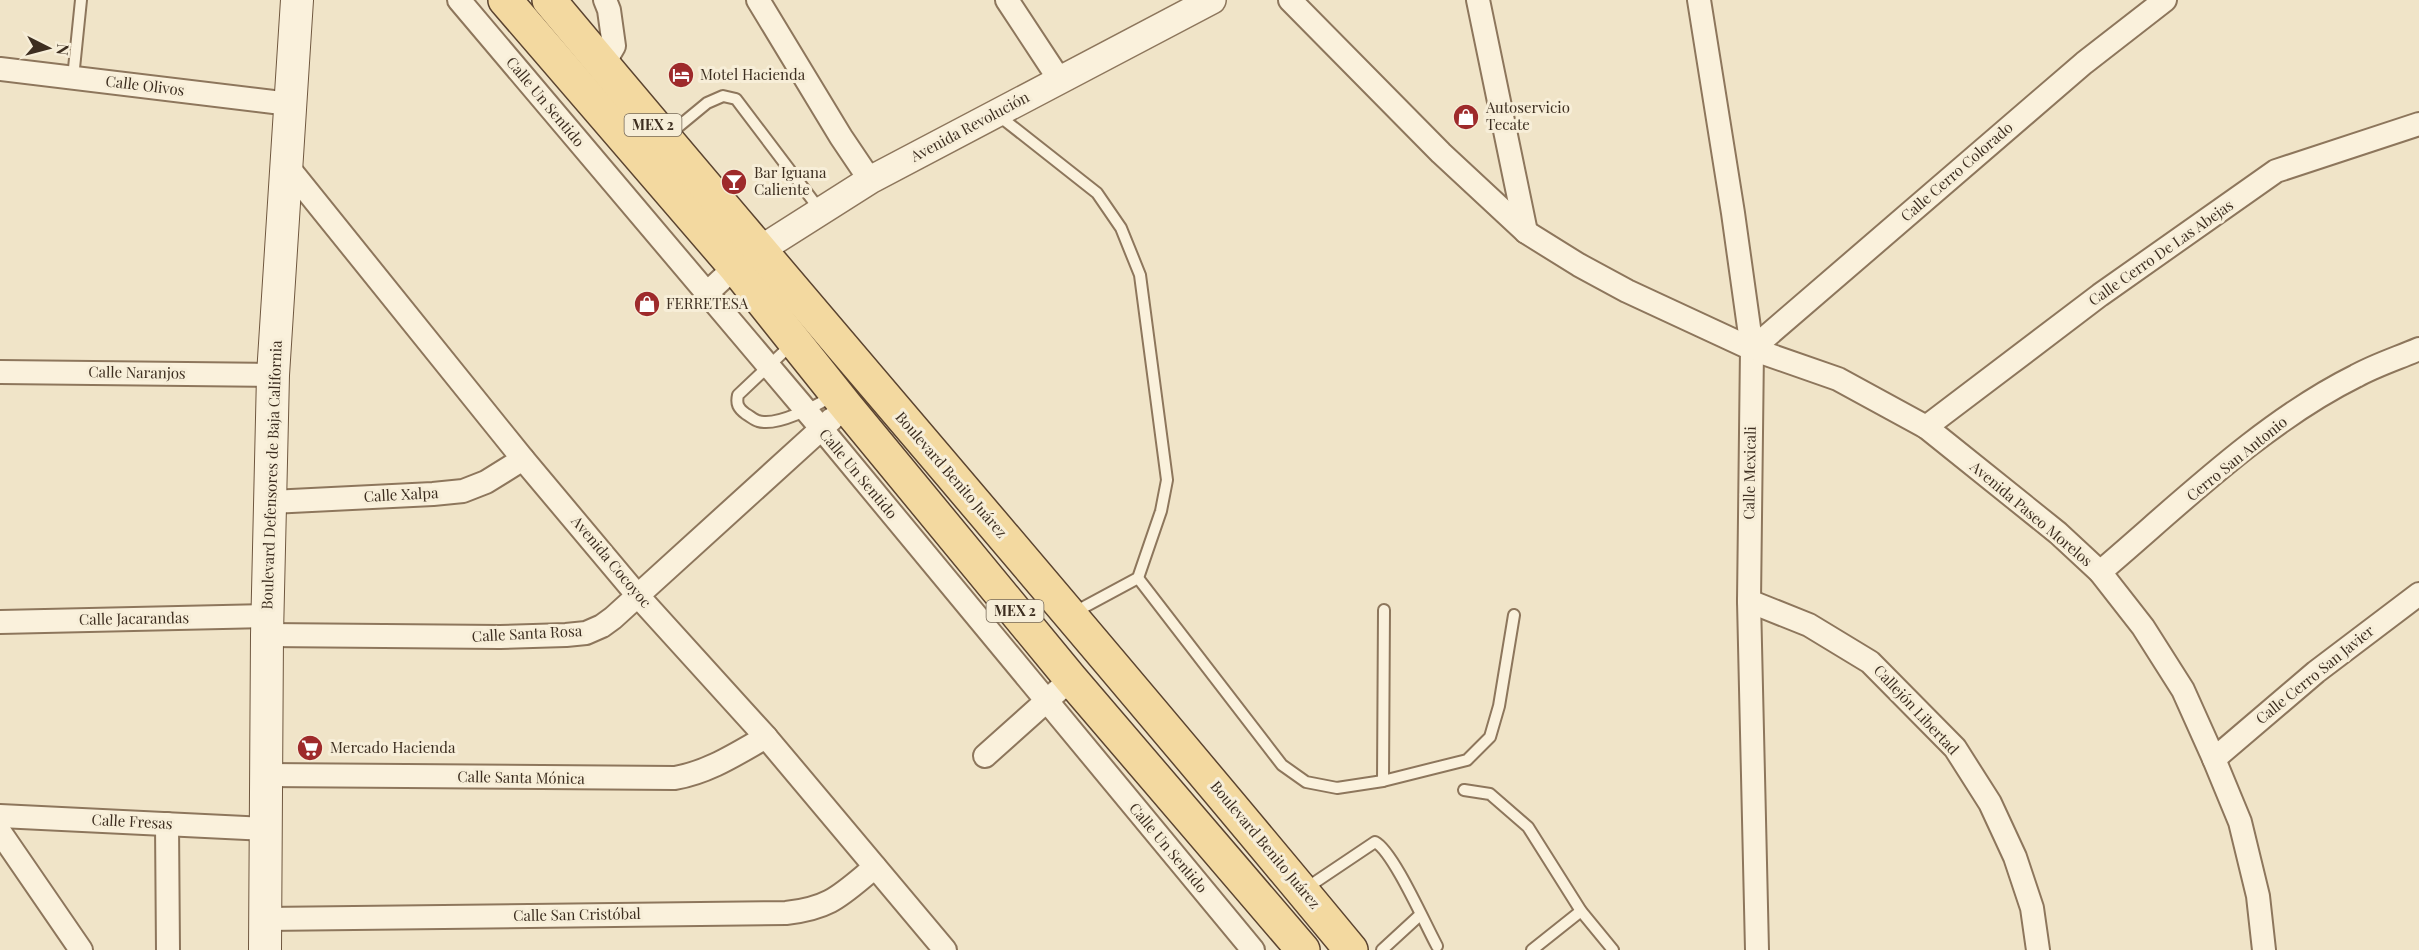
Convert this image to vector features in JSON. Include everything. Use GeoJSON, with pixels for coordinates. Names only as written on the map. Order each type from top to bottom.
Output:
{"type":"FeatureCollection","features":[{"type":"Feature","properties":{"kind":"main road","name":"Boulevard Defensores de Baja California"},"geometry":{"type":"LineString","coordinates":[[265,950],[264,829],[273,375],[297,0]]}},
{"type":"Feature","properties":{"kind":"main road","name":"Boulevard Benito Juárez"},"geometry":{"type":"LineString","coordinates":[[505,0],[746,258],[1071,615],[1175,736],[1351,950]]}},
{"type":"Feature","properties":{"kind":"main road","name":"Boulevard Benito Juárez"},"geometry":{"type":"LineString","coordinates":[[549,0],[664,138],[746,258],[794,341],[1071,679],[1303,950]]}},
{"type":"Feature","properties":{"kind":"street","name":"Calle Un Sentido"},"geometry":{"type":"LineString","coordinates":[[459,0],[768,366],[1253,950]]}},
{"type":"Feature","properties":{"kind":"street"},"geometry":{"type":"LineString","coordinates":[[603,65],[614,46],[609,10],[605,0]]}},
{"type":"Feature","properties":{"kind":"street"},"geometry":{"type":"LineString","coordinates":[[758,0],[870,180]]}},
{"type":"Feature","properties":{"kind":"street"},"geometry":{"type":"LineString","coordinates":[[1007,0],[1059,80]]}},
{"type":"Feature","properties":{"kind":"street","name":"Avenida Revolución"},"geometry":{"type":"LineString","coordinates":[[746,258],[870,180],[1212,0]]}},
{"type":"Feature","properties":{"kind":"street","name":"Avenida Paseo Morelos"},"geometry":{"type":"LineString","coordinates":[[1290,0],[1441,153],[1526,232],[1627,291],[1752,349],[1838,379],[1926,427],[2058,533],[2100,572],[2143,627],[2183,690],[2214,759],[2240,822],[2258,896],[2264,950]]}},
{"type":"Feature","properties":{"kind":"street"},"geometry":{"type":"LineString","coordinates":[[1478,0],[1526,232]]}},
{"type":"Feature","properties":{"kind":"street","name":"Calle Mexicali"},"geometry":{"type":"LineString","coordinates":[[1699,0],[1752,349],[1749,602],[1757,950]]}},
{"type":"Feature","properties":{"kind":"street","name":"Calle Cerro Colorado"},"geometry":{"type":"LineString","coordinates":[[1752,349],[2084,63],[2165,0]]}},
{"type":"Feature","properties":{"kind":"street","name":"Calle Olivos"},"geometry":{"type":"LineString","coordinates":[[0,69],[290,104]]}},
{"type":"Feature","properties":{"kind":"street","name":"Calle Cerro De Las Abejas"},"geometry":{"type":"LineString","coordinates":[[1926,427],[2100,295],[2276,171],[2419,124]]}},
{"type":"Feature","properties":{"kind":"street","name":"Avenida Cocoyoc"},"geometry":{"type":"LineString","coordinates":[[287,166],[523,459],[638,596],[766,736],[945,950]]}},
{"type":"Feature","properties":{"kind":"street"},"geometry":{"type":"LineString","coordinates":[[705,294],[746,258]]}},
{"type":"Feature","properties":{"kind":"street","name":"Cerro San Antonio"},"geometry":{"type":"LineString","coordinates":[[2100,572],[2259,437],[2311,402],[2356,376],[2419,349]]}},
{"type":"Feature","properties":{"kind":"street","name":"Calle Naranjos"},"geometry":{"type":"LineString","coordinates":[[0,372],[273,375]]}},
{"type":"Feature","properties":{"kind":"street","name":"Calle Santa Rosa"},"geometry":{"type":"LineString","coordinates":[[267,625],[500,637],[566,635],[586,633],[602,627],[638,596],[813,420],[841,400]]}},
{"type":"Feature","properties":{"kind":"street","name":"Calle Xalpa"},"geometry":{"type":"LineString","coordinates":[[271,502],[433,495],[463,490],[486,482],[523,459]]}},
{"type":"Feature","properties":{"kind":"street","name":"Calle Cerro San Javier"},"geometry":{"type":"LineString","coordinates":[[2214,759],[2316,672],[2419,594]]}},
{"type":"Feature","properties":{"kind":"street","name":"Callejón Libertad"},"geometry":{"type":"LineString","coordinates":[[1749,602],[1809,625],[1870,662],[1954,748],[1990,803],[2015,857],[2032,908],[2038,950]]}},
{"type":"Feature","properties":{"kind":"street","name":"Calle Jacarandas"},"geometry":{"type":"LineString","coordinates":[[0,622],[267,625]]}},
{"type":"Feature","properties":{"kind":"street"},"geometry":{"type":"LineString","coordinates":[[985,756],[1071,679]]}},
{"type":"Feature","properties":{"kind":"street","name":"Calle Santa Mónica"},"geometry":{"type":"LineString","coordinates":[[266,775],[675,778],[694,775],[712,768],[766,736]]}},
{"type":"Feature","properties":{"kind":"street","name":"Calle Fresas"},"geometry":{"type":"LineString","coordinates":[[0,816],[264,829]]}},
{"type":"Feature","properties":{"kind":"street"},"geometry":{"type":"LineString","coordinates":[[167,824],[168,950]]}},
{"type":"Feature","properties":{"kind":"street"},"geometry":{"type":"LineString","coordinates":[[0,832],[81,950]]}},
{"type":"Feature","properties":{"kind":"street","name":"Calle San Cristóbal"},"geometry":{"type":"LineString","coordinates":[[265,919],[786,913],[810,910],[828,904],[875,867]]}},
{"type":"Feature","properties":{"kind":"lane"},"geometry":{"type":"LineString","coordinates":[[73,78],[81,0]]}},
{"type":"Feature","properties":{"kind":"lane"},"geometry":{"type":"LineString","coordinates":[[664,138],[707,103],[723,96],[736,99],[820,210]]}},
{"type":"Feature","properties":{"kind":"lane"},"geometry":{"type":"LineString","coordinates":[[996,113],[1097,193],[1121,228],[1140,275],[1167,480],[1161,511],[1138,578],[1071,615]]}},
{"type":"Feature","properties":{"kind":"lane"},"geometry":{"type":"LineString","coordinates":[[794,341],[738,395],[737,403],[739,409],[757,421],[813,420]]}},
{"type":"Feature","properties":{"kind":"lane"},"geometry":{"type":"LineString","coordinates":[[1138,578],[1282,765],[1306,782],[1337,788],[1383,781],[1467,760],[1490,737],[1499,705],[1514,615]]}},
{"type":"Feature","properties":{"kind":"lane"},"geometry":{"type":"LineString","coordinates":[[1383,781],[1384,610]]}},
{"type":"Feature","properties":{"kind":"lane"},"geometry":{"type":"LineString","coordinates":[[1464,790],[1490,794],[1528,827],[1581,911],[1613,950]]}},
{"type":"Feature","properties":{"kind":"lane"},"geometry":{"type":"LineString","coordinates":[[1303,891],[1375,842],[1381,845],[1392,862],[1437,946]]}},
{"type":"Feature","properties":{"kind":"lane"},"geometry":{"type":"LineString","coordinates":[[1532,950],[1581,911]]}},
{"type":"Feature","properties":{"kind":"lane"},"geometry":{"type":"LineString","coordinates":[[1382,950],[1420,915]]}},
{"type":"Feature","properties":{"kind":"place","name":"Motel Hacienda"},"geometry":{"type":"Point","coordinates":[681,75]}},
{"type":"Feature","properties":{"kind":"place","name":"Autoservicio Tecate"},"geometry":{"type":"Point","coordinates":[1466,117]}},
{"type":"Feature","properties":{"kind":"place","name":"Bar Iguana Caliente"},"geometry":{"type":"Point","coordinates":[734,182]}},
{"type":"Feature","properties":{"kind":"place","name":"FERRETESA"},"geometry":{"type":"Point","coordinates":[647,304]}},
{"type":"Feature","properties":{"kind":"place","name":"Mercado Hacienda"},"geometry":{"type":"Point","coordinates":[310,748]}}]}
